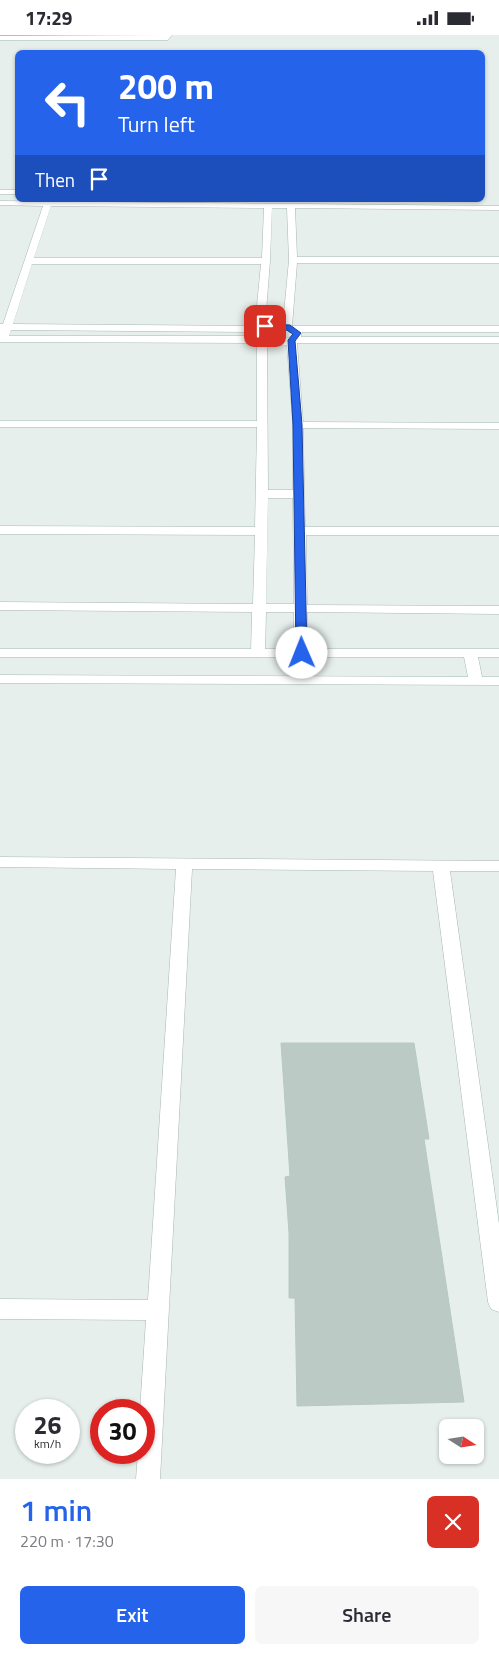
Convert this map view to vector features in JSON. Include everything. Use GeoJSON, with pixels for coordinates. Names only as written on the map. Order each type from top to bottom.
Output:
{"type":"FeatureCollection","features":[{"type":"Feature","properties":{"kind":"street"},"geometry":{"type":"LineString","coordinates":[[0,38],[149,36],[168,38],[169,35]]}},
{"type":"Feature","properties":{"kind":"street"},"geometry":{"type":"LineString","coordinates":[[0,192],[15,193]]}},
{"type":"Feature","properties":{"kind":"street"},"geometry":{"type":"LineString","coordinates":[[0,203],[499,208]]}},
{"type":"Feature","properties":{"kind":"street"},"geometry":{"type":"LineString","coordinates":[[48,203],[29,261],[3,327],[1,341],[259,334],[276,325],[291,332],[499,340]]}},
{"type":"Feature","properties":{"kind":"street"},"geometry":{"type":"LineString","coordinates":[[258,653],[262,494],[259,334],[266,261],[268,206]]}},
{"type":"Feature","properties":{"kind":"street"},"geometry":{"type":"LineString","coordinates":[[291,206],[293,260],[291,332],[298,425],[302,653]]}},
{"type":"Feature","properties":{"kind":"street"},"geometry":{"type":"LineString","coordinates":[[293,260],[499,261]]}},
{"type":"Feature","properties":{"kind":"street"},"geometry":{"type":"LineString","coordinates":[[29,261],[266,261]]}},
{"type":"Feature","properties":{"kind":"street"},"geometry":{"type":"LineString","coordinates":[[3,327],[259,334],[274,343],[291,332],[499,329]]}},
{"type":"Feature","properties":{"kind":"street"},"geometry":{"type":"LineString","coordinates":[[0,424],[262,424]]}},
{"type":"Feature","properties":{"kind":"street"},"geometry":{"type":"LineString","coordinates":[[298,425],[499,426]]}},
{"type":"Feature","properties":{"kind":"street"},"geometry":{"type":"LineString","coordinates":[[262,494],[299,494]]}},
{"type":"Feature","properties":{"kind":"street"},"geometry":{"type":"LineString","coordinates":[[0,529],[261,531]]}},
{"type":"Feature","properties":{"kind":"street"},"geometry":{"type":"LineString","coordinates":[[299,531],[499,531]]}},
{"type":"Feature","properties":{"kind":"street"},"geometry":{"type":"LineString","coordinates":[[0,606],[499,610]]}},
{"type":"Feature","properties":{"kind":"street"},"geometry":{"type":"LineString","coordinates":[[0,653],[499,653]]}},
{"type":"Feature","properties":{"kind":"street"},"geometry":{"type":"LineString","coordinates":[[470,653],[476,681]]}},
{"type":"Feature","properties":{"kind":"street"},"geometry":{"type":"LineString","coordinates":[[0,679],[499,681]]}},
{"type":"Feature","properties":{"kind":"street"},"geometry":{"type":"LineString","coordinates":[[0,862],[499,866]]}},
{"type":"Feature","properties":{"kind":"street"},"geometry":{"type":"LineString","coordinates":[[148,1479],[184,864]]}},
{"type":"Feature","properties":{"kind":"street"},"geometry":{"type":"LineString","coordinates":[[441,865],[499,1302]]}},
{"type":"Feature","properties":{"kind":"street"},"geometry":{"type":"LineString","coordinates":[[0,1309],[158,1310]]}},
{"type":"Feature","properties":{"kind":"building"},"geometry":{"type":"Polygon","coordinates":[[[281,1043],[414,1043],[429,1139],[424,1139],[464,1402],[297,1406],[295,1298],[289,1298],[289,1233],[285,1177],[290,1176],[281,1043]]]}},
{"type":"Feature","properties":{"kind":"route"},"geometry":{"type":"LineString","coordinates":[[265,326],[287,327],[298,333],[298,336],[292,340],[298,425],[302,653]]}}]}
